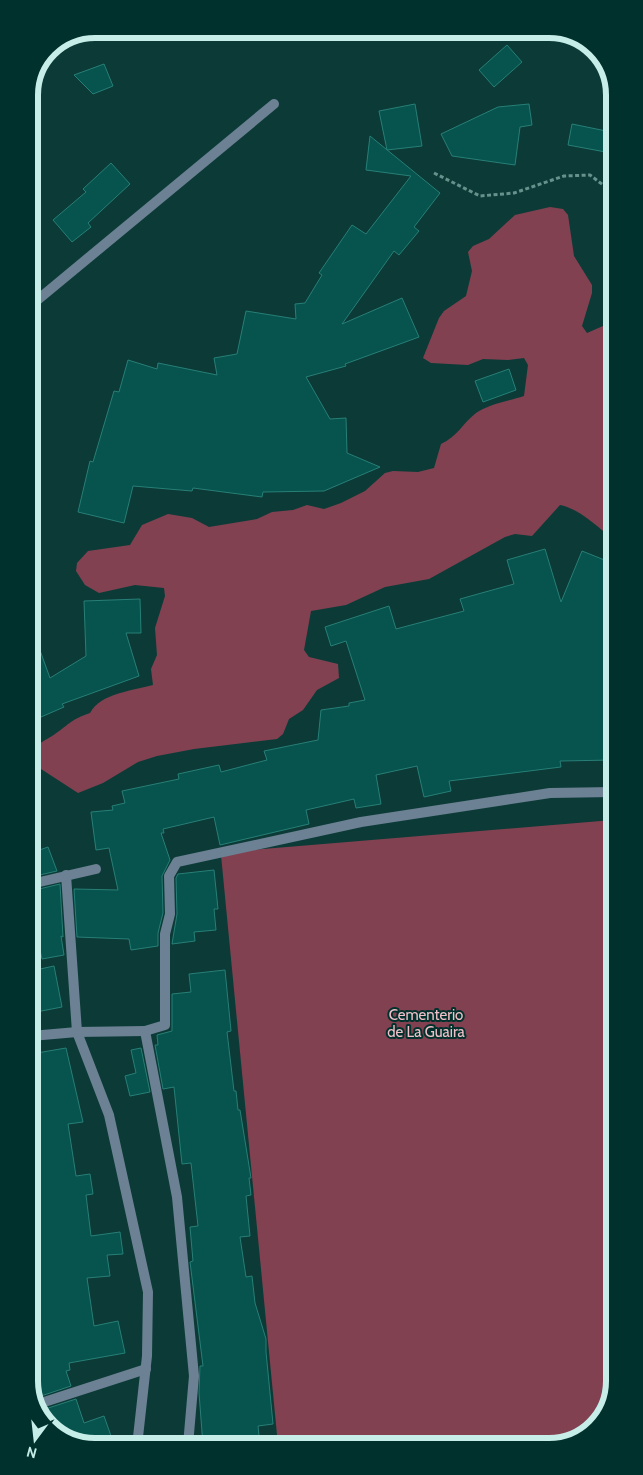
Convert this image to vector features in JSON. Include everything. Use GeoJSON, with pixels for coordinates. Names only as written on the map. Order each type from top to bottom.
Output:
{"type":"FeatureCollection","features":[{"type":"Feature","properties":{"kind":"street"},"geometry":{"type":"LineString","coordinates":[[38,300],[274,104]]}},
{"type":"Feature","properties":{"kind":"street"},"geometry":{"type":"LineString","coordinates":[[38,1035],[77,1032],[145,1031],[165,1025],[165,934],[170,914],[169,876],[176,862],[360,822],[550,793],[606,792]]}},
{"type":"Feature","properties":{"kind":"street"},"geometry":{"type":"LineString","coordinates":[[38,882],[96,869]]}},
{"type":"Feature","properties":{"kind":"street"},"geometry":{"type":"LineString","coordinates":[[66,875],[77,1032],[109,1115],[148,1292],[146,1369],[137,1437]]}},
{"type":"Feature","properties":{"kind":"street"},"geometry":{"type":"LineString","coordinates":[[145,1031],[177,1197],[194,1376],[189,1437]]}},
{"type":"Feature","properties":{"kind":"street"},"geometry":{"type":"LineString","coordinates":[[42,1403],[146,1369]]}},
{"type":"Feature","properties":{"kind":"path"},"geometry":{"type":"LineString","coordinates":[[434,173],[480,196],[514,193],[564,176],[590,175],[606,187]]}},
{"type":"Feature","properties":{"kind":"green space"},"geometry":{"type":"Polygon","coordinates":[[[550,207],[563,209],[568,215],[574,256],[592,285],[592,293],[582,326],[587,333],[603,326],[606,323],[606,533],[581,514],[560,505],[532,536],[515,534],[505,537],[429,579],[385,587],[346,605],[311,611],[304,650],[309,657],[338,664],[339,678],[317,690],[303,710],[289,719],[283,734],[277,739],[194,749],[157,756],[138,762],[103,783],[78,793],[41,769],[38,746],[43,742],[74,720],[90,713],[95,706],[109,697],[153,685],[151,669],[157,655],[155,628],[165,596],[164,588],[135,585],[99,593],[85,585],[76,571],[77,563],[88,551],[130,545],[142,525],[168,514],[192,518],[209,527],[257,519],[272,512],[293,510],[307,505],[324,509],[341,503],[365,491],[385,473],[393,471],[418,472],[434,468],[441,444],[456,434],[476,413],[493,405],[524,396],[528,365],[524,358],[508,360],[483,359],[468,365],[431,363],[423,358],[439,318],[444,311],[466,296],[472,271],[468,252],[473,246],[489,239],[515,215],[550,207]]]}},
{"type":"Feature","properties":{"kind":"green space","name":"Cementerio de La Guaira"},"geometry":{"type":"Polygon","coordinates":[[[606,821],[606,1381],[600,1406],[589,1421],[577,1430],[549,1438],[277,1437],[221,855],[250,850],[606,821]]]}},
{"type":"Feature","properties":{"kind":"building"},"geometry":{"type":"Polygon","coordinates":[[[507,45],[522,62],[494,87],[479,70],[507,45]]]}},
{"type":"Feature","properties":{"kind":"building"},"geometry":{"type":"Polygon","coordinates":[[[104,64],[113,86],[93,94],[74,75],[104,64]]]}},
{"type":"Feature","properties":{"kind":"building"},"geometry":{"type":"Polygon","coordinates":[[[415,104],[422,146],[387,150],[379,111],[415,104]]]}},
{"type":"Feature","properties":{"kind":"building"},"geometry":{"type":"Polygon","coordinates":[[[529,104],[532,125],[520,127],[515,165],[452,156],[441,134],[498,107],[529,104]]]}},
{"type":"Feature","properties":{"kind":"building"},"geometry":{"type":"Polygon","coordinates":[[[572,124],[606,131],[606,152],[568,145],[572,124]]]}},
{"type":"Feature","properties":{"kind":"building"},"geometry":{"type":"Polygon","coordinates":[[[370,136],[440,193],[414,227],[419,231],[399,255],[394,251],[342,324],[402,298],[419,337],[345,364],[346,366],[306,377],[330,419],[346,418],[347,453],[380,467],[324,491],[263,492],[262,497],[193,488],[192,491],[133,486],[124,523],[78,512],[90,461],[93,462],[114,391],[119,392],[128,360],[157,369],[158,363],[217,375],[214,358],[237,354],[246,311],[296,319],[295,304],[305,303],[322,275],[319,273],[352,225],[366,234],[411,176],[366,170],[370,136]]]}},
{"type":"Feature","properties":{"kind":"building"},"geometry":{"type":"Polygon","coordinates":[[[111,163],[130,184],[88,223],[91,227],[72,242],[53,220],[86,192],[83,189],[111,163]]]}},
{"type":"Feature","properties":{"kind":"building"},"geometry":{"type":"Polygon","coordinates":[[[509,369],[516,390],[483,402],[475,381],[509,369]]]}},
{"type":"Feature","properties":{"kind":"building"},"geometry":{"type":"Polygon","coordinates":[[[545,549],[561,602],[582,551],[606,561],[606,760],[560,761],[561,767],[449,781],[451,791],[424,797],[417,766],[376,775],[381,804],[356,808],[354,799],[306,810],[309,824],[220,845],[214,817],[163,829],[164,833],[161,833],[170,860],[162,876],[163,913],[158,933],[158,946],[131,950],[129,939],[77,937],[74,889],[118,890],[109,848],[96,850],[91,812],[113,810],[112,806],[125,803],[122,791],[179,779],[178,774],[219,765],[221,772],[267,760],[264,751],[318,740],[321,710],[349,706],[349,703],[365,700],[346,641],[331,646],[325,627],[389,606],[396,629],[464,611],[460,599],[514,584],[507,560],[545,549]]]}},
{"type":"Feature","properties":{"kind":"building"},"geometry":{"type":"Polygon","coordinates":[[[140,599],[141,633],[126,633],[139,676],[62,704],[64,707],[41,717],[38,710],[38,645],[50,678],[86,656],[84,601],[140,599]]]}},
{"type":"Feature","properties":{"kind":"building"},"geometry":{"type":"Polygon","coordinates":[[[48,847],[57,871],[38,875],[38,851],[48,847]]]}},
{"type":"Feature","properties":{"kind":"building"},"geometry":{"type":"Polygon","coordinates":[[[214,870],[218,909],[214,909],[216,930],[194,932],[195,941],[172,944],[177,914],[176,878],[178,874],[214,870]]]}},
{"type":"Feature","properties":{"kind":"building"},"geometry":{"type":"Polygon","coordinates":[[[60,884],[63,937],[61,936],[64,955],[42,959],[38,941],[38,889],[60,884]]]}},
{"type":"Feature","properties":{"kind":"building"},"geometry":{"type":"Polygon","coordinates":[[[54,966],[62,1007],[38,1012],[38,969],[54,966]]]}},
{"type":"Feature","properties":{"kind":"building"},"geometry":{"type":"Polygon","coordinates":[[[225,970],[231,1031],[227,1032],[234,1091],[236,1091],[238,1110],[240,1110],[251,1178],[249,1178],[251,1195],[246,1196],[250,1236],[240,1237],[246,1277],[252,1276],[255,1303],[266,1339],[273,1424],[258,1426],[259,1437],[202,1437],[199,1393],[200,1366],[203,1366],[190,1262],[193,1261],[190,1227],[198,1226],[191,1163],[182,1164],[174,1087],[163,1089],[155,1045],[158,1045],[157,1035],[172,1031],[172,994],[191,992],[189,974],[225,970]]]}},
{"type":"Feature","properties":{"kind":"building"},"geometry":{"type":"Polygon","coordinates":[[[66,1048],[83,1122],[68,1124],[76,1176],[90,1174],[93,1194],[86,1195],[91,1236],[120,1232],[123,1254],[107,1255],[110,1276],[87,1278],[94,1326],[118,1321],[125,1353],[69,1363],[70,1370],[66,1371],[71,1386],[40,1396],[38,1381],[38,1053],[66,1048]]]}},
{"type":"Feature","properties":{"kind":"building"},"geometry":{"type":"Polygon","coordinates":[[[141,1048],[150,1092],[130,1096],[125,1076],[136,1073],[131,1050],[141,1048]]]}},
{"type":"Feature","properties":{"kind":"building"},"geometry":{"type":"Polygon","coordinates":[[[76,1399],[84,1423],[104,1416],[111,1436],[91,1437],[76,1434],[60,1426],[60,1415],[49,1415],[45,1409],[76,1399]]]}}]}
